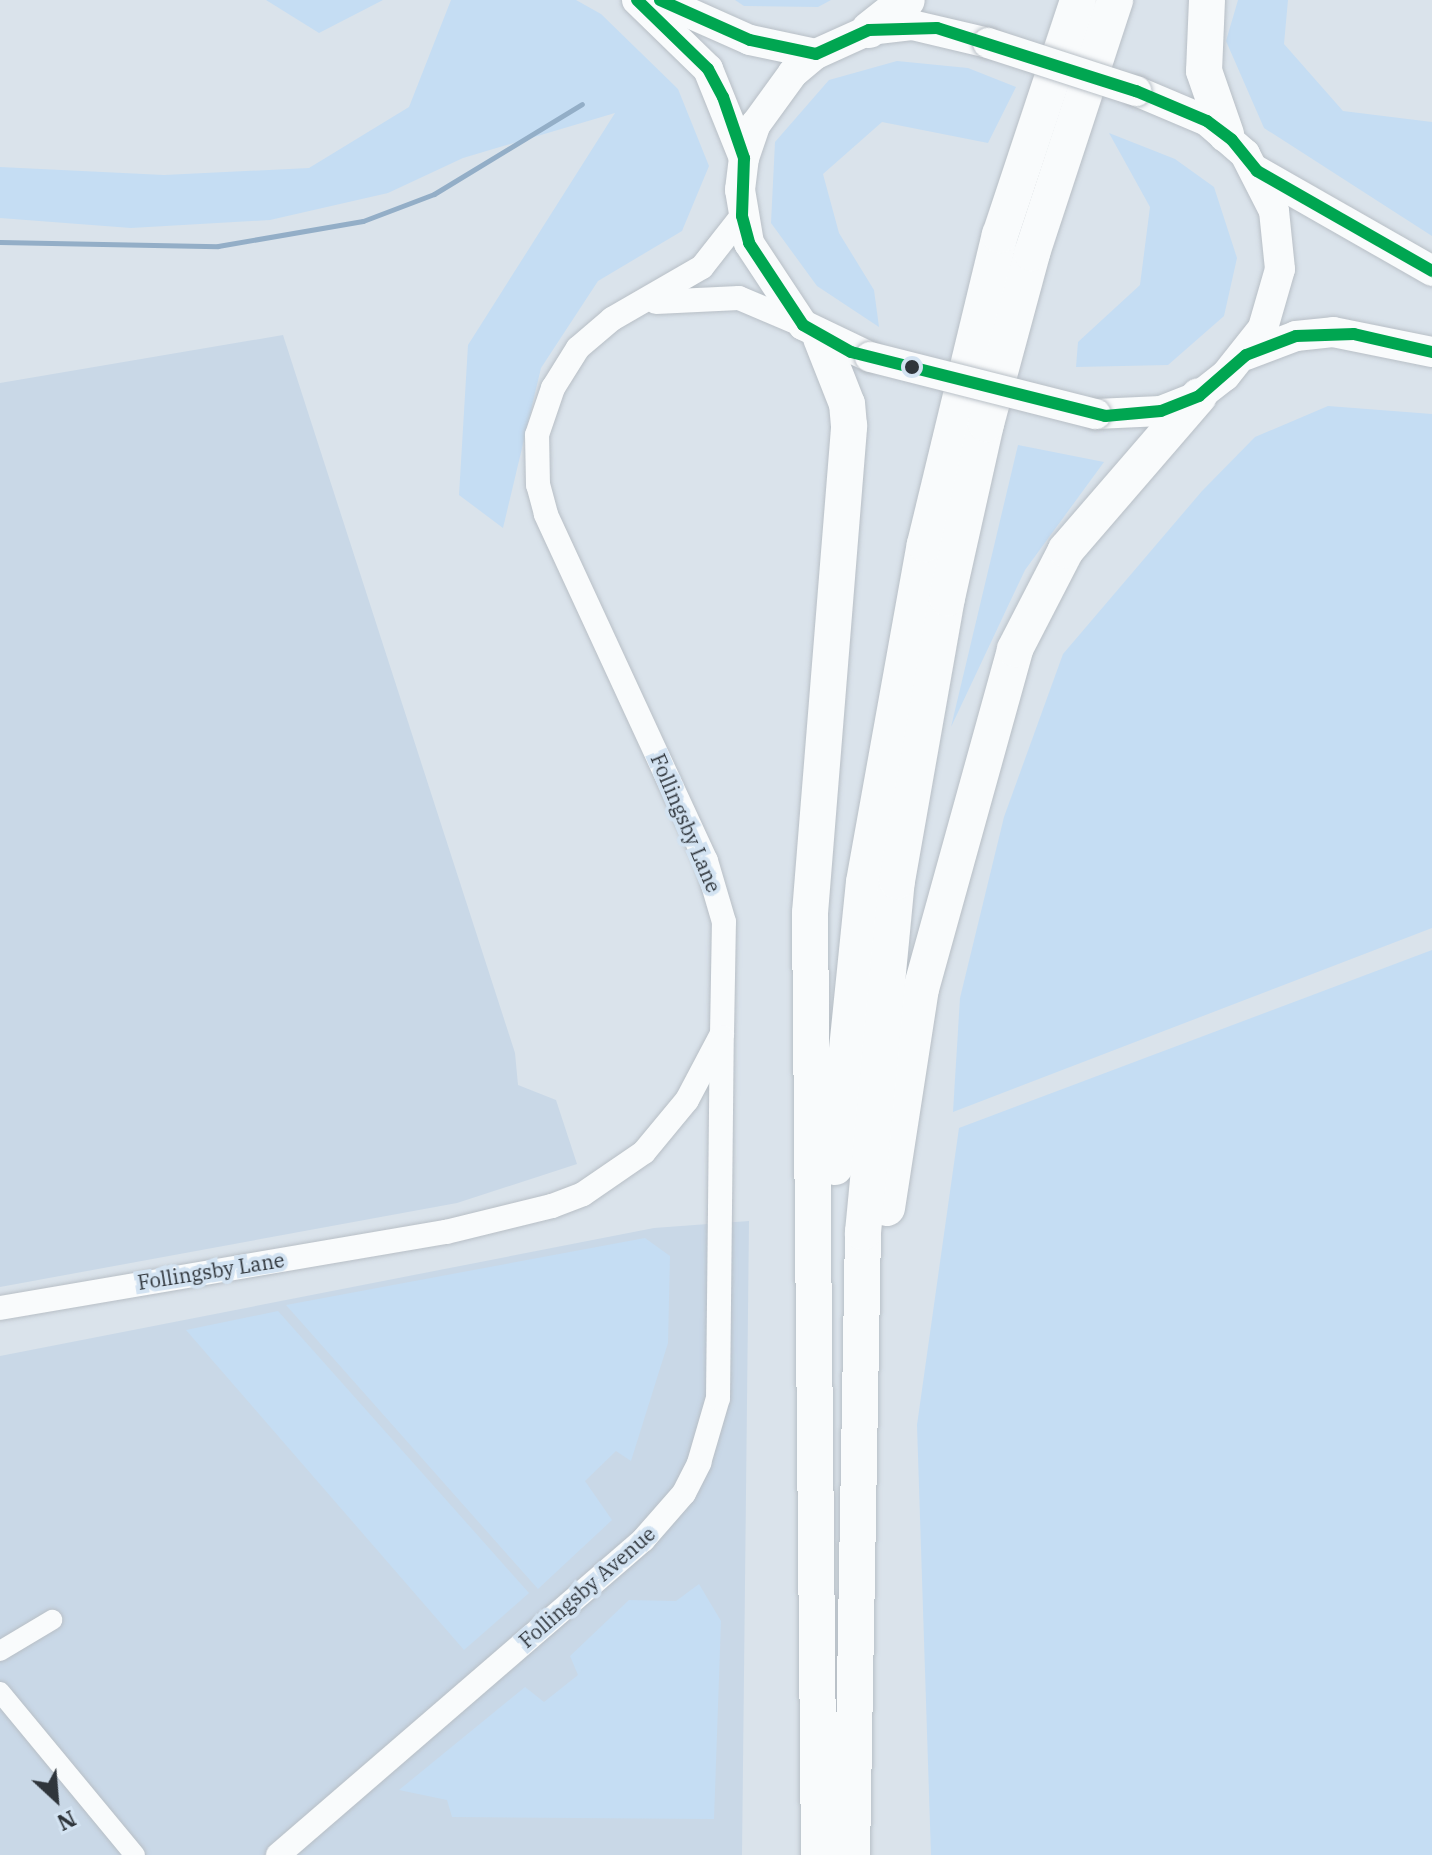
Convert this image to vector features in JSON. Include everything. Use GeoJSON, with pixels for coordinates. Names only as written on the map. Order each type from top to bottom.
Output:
{"type":"FeatureCollection","features":[{"type":"Feature","properties":{"kind":"highway"},"geometry":{"type":"LineString","coordinates":[[869,30],[907,0]]}},
{"type":"Feature","properties":{"kind":"highway"},"geometry":{"type":"LineString","coordinates":[[818,1412],[836,1143],[856,958],[891,714],[925,544],[1000,235],[1078,0]]}},
{"type":"Feature","properties":{"kind":"highway"},"geometry":{"type":"LineString","coordinates":[[852,1855],[855,1420],[863,1232],[878,1042],[921,739],[986,424],[1032,253],[1115,0]]}},
{"type":"Feature","properties":{"kind":"highway"},"geometry":{"type":"LineString","coordinates":[[1207,0],[1204,71],[1226,134]]}},
{"type":"Feature","properties":{"kind":"highway"},"geometry":{"type":"LineString","coordinates":[[812,331],[847,404],[849,426],[810,913],[818,1412],[819,1855]]}},
{"type":"Feature","properties":{"kind":"highway"},"geometry":{"type":"LineString","coordinates":[[855,1420],[921,989],[1015,649],[1066,550],[1199,396]]}},
{"type":"Feature","properties":{"kind":"main road"},"geometry":{"type":"LineString","coordinates":[[637,0],[708,69],[744,158]]}},
{"type":"Feature","properties":{"kind":"main road"},"geometry":{"type":"LineString","coordinates":[[660,0],[750,40],[816,54]]}},
{"type":"Feature","properties":{"kind":"main road"},"geometry":{"type":"LineString","coordinates":[[1246,355],[1271,308],[1280,269],[1279,232],[1257,171],[1226,134],[1187,109],[988,43],[912,25],[869,30],[816,54],[774,95],[744,158],[742,216],[749,243],[812,331],[870,357],[1096,414],[1161,411],[1199,396],[1246,355],[1296,336],[1333,332],[1432,352]]}},
{"type":"Feature","properties":{"kind":"main road"},"geometry":{"type":"LineString","coordinates":[[1257,171],[1432,271]]}},
{"type":"Feature","properties":{"kind":"street","name":"Follingsby Lane"},"geometry":{"type":"LineString","coordinates":[[0,1308],[432,1235],[552,1206],[583,1194],[644,1152],[687,1100],[722,1034],[727,953],[715,885],[538,485],[537,435],[564,367],[595,332],[702,267],[742,216]]}},
{"type":"Feature","properties":{"kind":"street","name":"Follingsby Lane"},"geometry":{"type":"LineString","coordinates":[[646,303],[739,298],[812,331]]}},
{"type":"Feature","properties":{"kind":"street","name":"Follingsby Avenue"},"geometry":{"type":"LineString","coordinates":[[278,1855],[643,1540],[684,1493],[699,1463],[718,1398],[722,1034]]}},
{"type":"Feature","properties":{"kind":"street"},"geometry":{"type":"LineString","coordinates":[[0,1651],[52,1620]]}},
{"type":"Feature","properties":{"kind":"street"},"geometry":{"type":"LineString","coordinates":[[0,1692],[135,1855]]}},
{"type":"Feature","properties":{"kind":"shaded area"},"geometry":{"type":"Polygon","coordinates":[[[266,0],[383,0],[319,33],[266,0]]]}},
{"type":"Feature","properties":{"kind":"shaded area"},"geometry":{"type":"Polygon","coordinates":[[[451,0],[576,0],[601,14],[678,89],[709,166],[682,231],[598,281],[541,368],[503,528],[459,495],[468,345],[615,113],[463,158],[388,193],[270,220],[131,228],[0,218],[0,167],[164,175],[309,168],[409,107],[451,0]]]}},
{"type":"Feature","properties":{"kind":"shaded area"},"geometry":{"type":"Polygon","coordinates":[[[735,0],[831,0],[818,7],[744,6],[735,0]]]}},
{"type":"Feature","properties":{"kind":"shaded area"},"geometry":{"type":"Polygon","coordinates":[[[1238,0],[1288,0],[1284,44],[1343,111],[1432,122],[1432,236],[1264,128],[1226,41],[1238,0]]]}},
{"type":"Feature","properties":{"kind":"shaded area"},"geometry":{"type":"Polygon","coordinates":[[[897,61],[968,68],[1016,87],[988,143],[882,122],[823,174],[839,233],[874,290],[879,327],[817,286],[771,223],[775,142],[829,80],[897,61]]]}},
{"type":"Feature","properties":{"kind":"shaded area"},"geometry":{"type":"Polygon","coordinates":[[[1109,133],[1175,159],[1214,187],[1237,258],[1224,316],[1168,365],[1076,367],[1078,342],[1140,285],[1150,207],[1109,133]]]}},
{"type":"Feature","properties":{"kind":"shaded area"},"geometry":{"type":"Polygon","coordinates":[[[283,335],[515,1053],[518,1085],[556,1100],[577,1164],[457,1203],[0,1287],[0,383],[283,335]]]}},
{"type":"Feature","properties":{"kind":"shaded area"},"geometry":{"type":"Polygon","coordinates":[[[1328,406],[1432,414],[1432,928],[953,1112],[960,998],[1004,817],[1063,654],[1202,491],[1255,437],[1328,406]]]}},
{"type":"Feature","properties":{"kind":"shaded area"},"geometry":{"type":"Polygon","coordinates":[[[1018,445],[1104,462],[1025,570],[951,727],[1018,445]]]}},
{"type":"Feature","properties":{"kind":"shaded area"},"geometry":{"type":"Polygon","coordinates":[[[1432,950],[1432,1855],[931,1855],[917,1425],[959,1128],[1432,950]]]}},
{"type":"Feature","properties":{"kind":"shaded area"},"geometry":{"type":"Polygon","coordinates":[[[749,1221],[742,1855],[0,1855],[0,1356],[654,1228],[749,1221]]]}},
{"type":"Feature","properties":{"kind":"shaded area"},"geometry":{"type":"Polygon","coordinates":[[[645,1238],[670,1256],[668,1343],[631,1461],[616,1451],[585,1481],[612,1520],[538,1589],[286,1305],[645,1238]]]}},
{"type":"Feature","properties":{"kind":"shaded area"},"geometry":{"type":"Polygon","coordinates":[[[278,1311],[529,1593],[464,1650],[186,1330],[278,1311]]]}},
{"type":"Feature","properties":{"kind":"shaded area"},"geometry":{"type":"Polygon","coordinates":[[[699,1584],[721,1621],[714,1819],[452,1817],[447,1800],[399,1790],[525,1687],[544,1702],[578,1675],[570,1656],[629,1600],[676,1601],[699,1584]]]}},
{"type":"Feature","properties":{"kind":"waterway"},"geometry":{"type":"LineString","coordinates":[[0,242],[218,246],[363,221],[434,194],[582,104]]}},
{"type":"Feature","properties":{"kind":"transit line"},"geometry":{"type":"LineString","coordinates":[[637,0],[708,69],[723,97],[744,158],[742,216],[749,243],[803,325],[851,352],[1105,416],[1161,411],[1199,396],[1246,355],[1296,336],[1354,334],[1432,352]]}},
{"type":"Feature","properties":{"kind":"transit line"},"geometry":{"type":"LineString","coordinates":[[660,0],[750,40],[816,54],[869,30],[937,28],[1136,91],[1207,121],[1232,140],[1257,171],[1432,271]]}}]}
